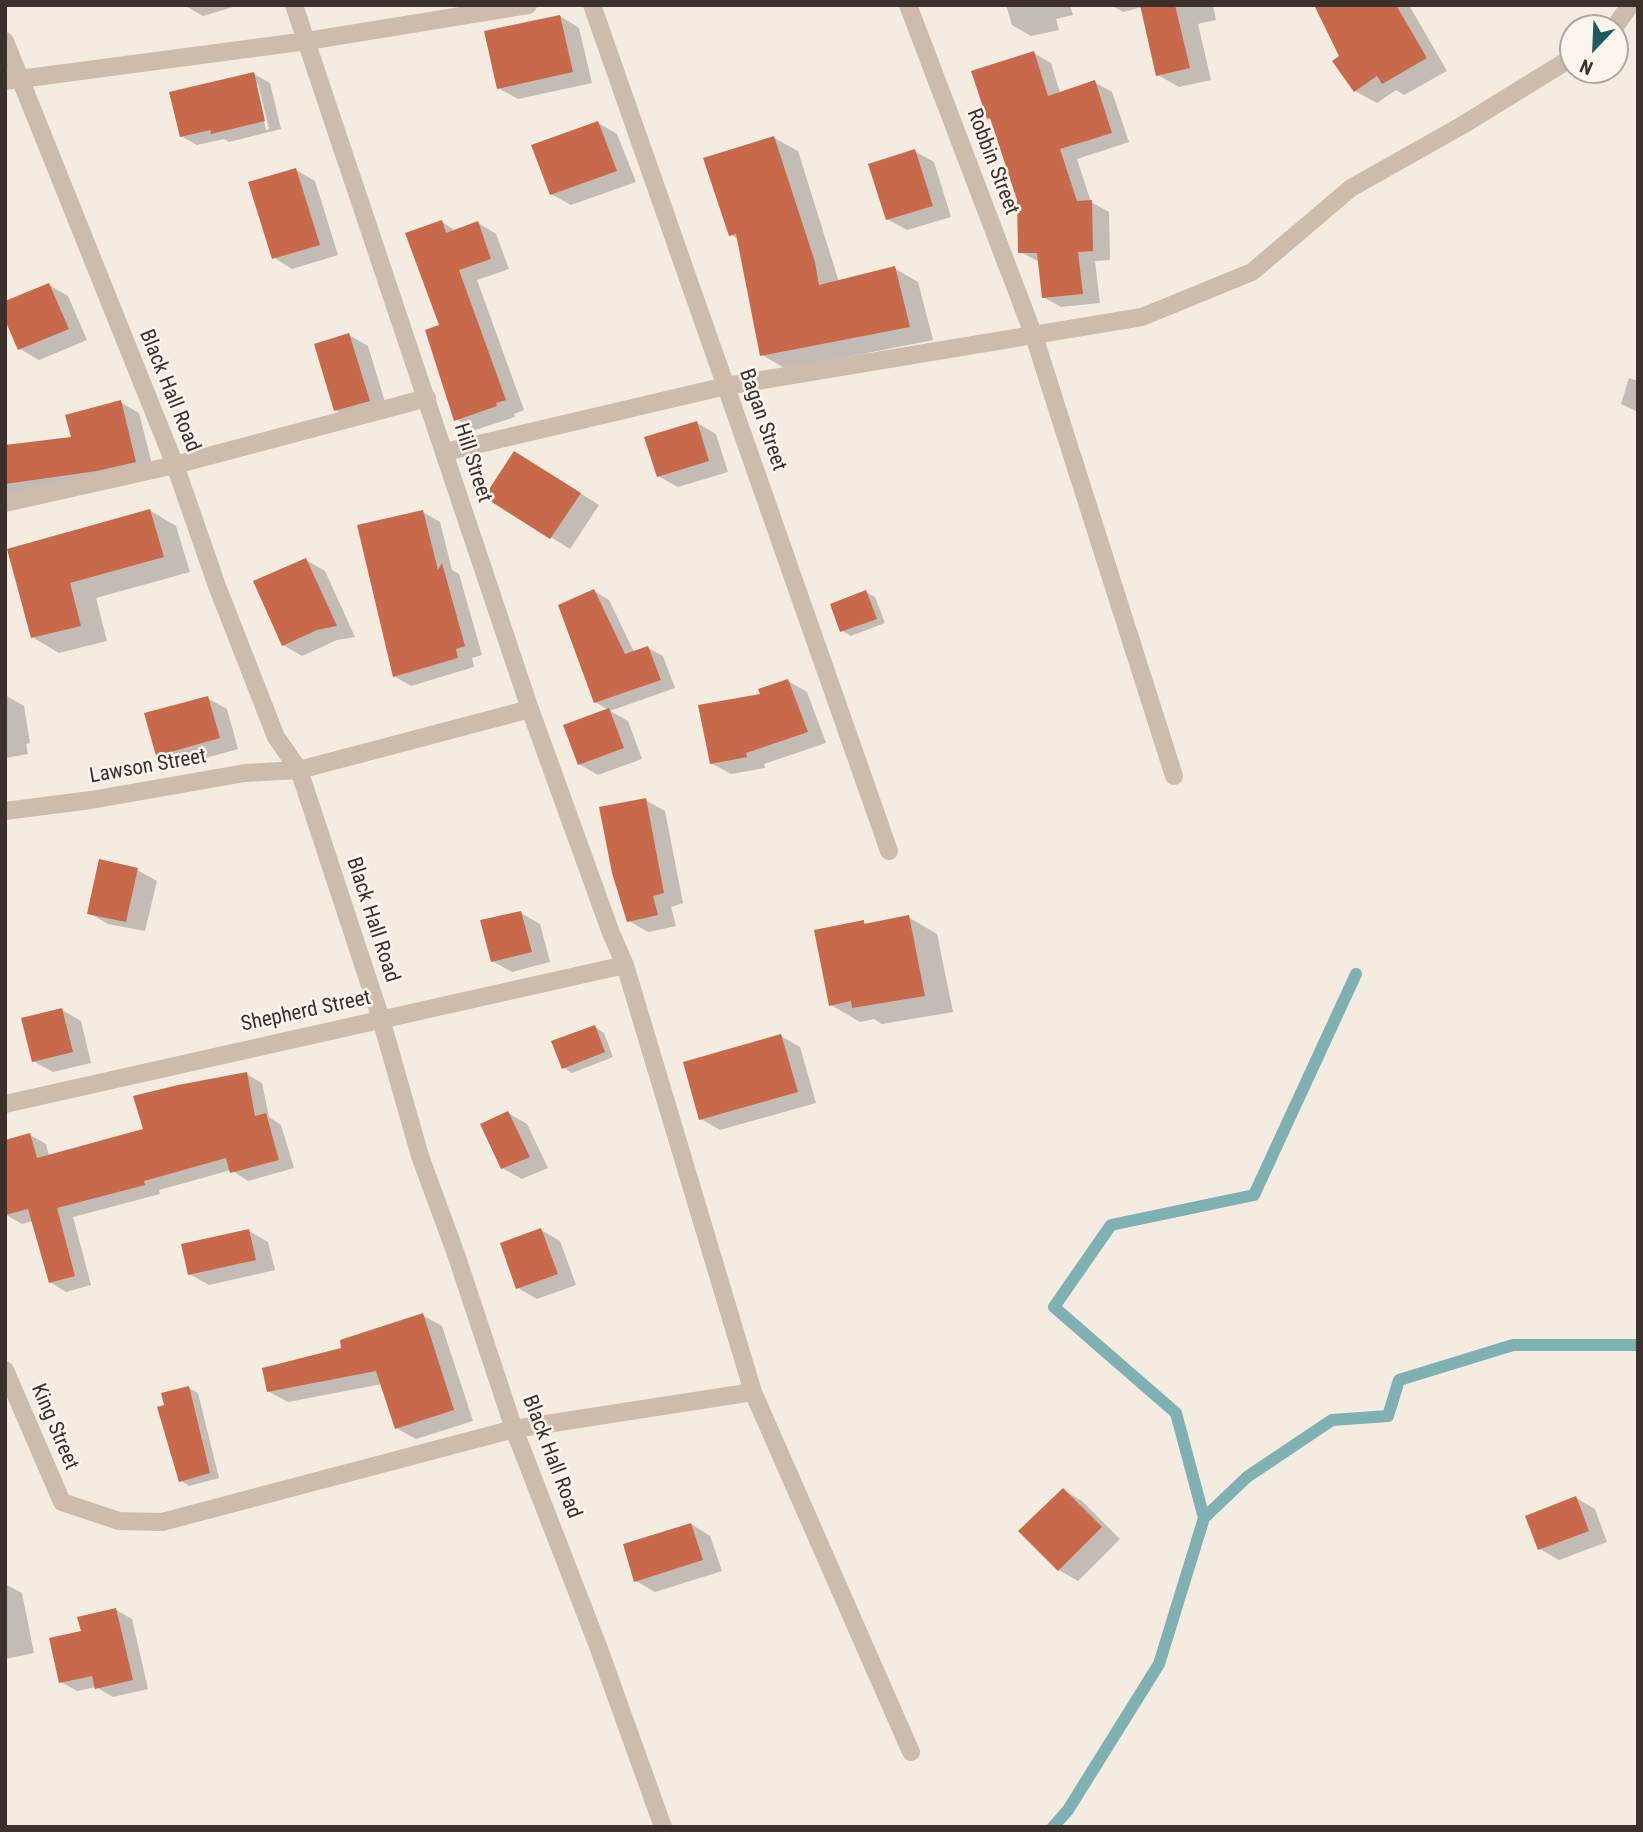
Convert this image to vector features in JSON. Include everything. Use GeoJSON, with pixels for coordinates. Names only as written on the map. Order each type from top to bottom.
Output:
{"type":"FeatureCollection","features":[{"type":"Feature","properties":{"kind":"street","name":"Hill Street"},"geometry":{"type":"LineString","coordinates":[[294,5],[530,709],[625,965]]}},
{"type":"Feature","properties":{"kind":"street"},"geometry":{"type":"LineString","coordinates":[[12,80],[307,41],[528,5]]}},
{"type":"Feature","properties":{"kind":"street","name":"Bagan Street"},"geometry":{"type":"LineString","coordinates":[[592,5],[889,851]]}},
{"type":"Feature","properties":{"kind":"street","name":"Robbin Street"},"geometry":{"type":"LineString","coordinates":[[908,5],[1034,336],[1174,776]]}},
{"type":"Feature","properties":{"kind":"street","name":"Black Hall Road"},"geometry":{"type":"LineString","coordinates":[[5,41],[12,80],[174,465],[217,586],[276,737],[299,770],[381,1019],[420,1156],[457,1257],[514,1429],[598,1646],[663,1827]]}},
{"type":"Feature","properties":{"kind":"street"},"geometry":{"type":"LineString","coordinates":[[445,452],[726,386],[1142,317],[1252,272],[1351,188],[1461,126],[1559,66]]}},
{"type":"Feature","properties":{"kind":"street"},"geometry":{"type":"LineString","coordinates":[[5,503],[174,465],[427,398]]}},
{"type":"Feature","properties":{"kind":"street","name":"Lawson Street"},"geometry":{"type":"LineString","coordinates":[[5,811],[91,800],[245,773],[299,770],[530,709]]}},
{"type":"Feature","properties":{"kind":"street"},"geometry":{"type":"LineString","coordinates":[[625,965],[753,1392],[911,1752]]}},
{"type":"Feature","properties":{"kind":"street","name":"Shepherd Street"},"geometry":{"type":"LineString","coordinates":[[5,1104],[625,965]]}},
{"type":"Feature","properties":{"kind":"street","name":"King Street"},"geometry":{"type":"LineString","coordinates":[[5,1370],[62,1502],[119,1521],[162,1522],[514,1429]]}},
{"type":"Feature","properties":{"kind":"street"},"geometry":{"type":"LineString","coordinates":[[514,1429],[753,1392]]}},
{"type":"Feature","properties":{"kind":"building"},"geometry":{"type":"Polygon","coordinates":[[[1140,5],[1175,5],[1190,68],[1156,76],[1140,5]]]}},
{"type":"Feature","properties":{"kind":"building"},"geometry":{"type":"Polygon","coordinates":[[[1314,5],[1396,5],[1427,58],[1382,84],[1377,76],[1354,92],[1332,61],[1339,56],[1314,5]]]}},
{"type":"Feature","properties":{"kind":"building"},"geometry":{"type":"Polygon","coordinates":[[[560,15],[573,72],[497,89],[484,31],[560,15]]]}},
{"type":"Feature","properties":{"kind":"building"},"geometry":{"type":"Polygon","coordinates":[[[1034,51],[1048,96],[1095,80],[1112,133],[1060,149],[1077,201],[1092,200],[1093,251],[1078,252],[1083,294],[1042,298],[1037,253],[1018,253],[1017,200],[990,118],[987,119],[971,71],[1034,51]]]}},
{"type":"Feature","properties":{"kind":"building"},"geometry":{"type":"Polygon","coordinates":[[[254,72],[265,121],[211,134],[210,130],[180,137],[169,92],[254,72]]]}},
{"type":"Feature","properties":{"kind":"building"},"geometry":{"type":"Polygon","coordinates":[[[598,121],[617,171],[550,195],[531,145],[598,121]]]}},
{"type":"Feature","properties":{"kind":"building"},"geometry":{"type":"Polygon","coordinates":[[[774,136],[815,262],[819,285],[895,266],[910,327],[760,356],[736,234],[729,236],[703,158],[774,136]]]}},
{"type":"Feature","properties":{"kind":"building"},"geometry":{"type":"Polygon","coordinates":[[[915,149],[933,206],[886,220],[868,164],[915,149]]]}},
{"type":"Feature","properties":{"kind":"building"},"geometry":{"type":"Polygon","coordinates":[[[296,168],[320,245],[272,259],[248,182],[296,168]]]}},
{"type":"Feature","properties":{"kind":"building"},"geometry":{"type":"Polygon","coordinates":[[[442,220],[446,233],[478,221],[491,259],[459,270],[506,400],[496,403],[497,406],[454,421],[425,330],[439,325],[405,233],[442,220]]]}},
{"type":"Feature","properties":{"kind":"building"},"geometry":{"type":"Polygon","coordinates":[[[49,283],[69,329],[18,350],[5,320],[5,301],[49,283]]]}},
{"type":"Feature","properties":{"kind":"building"},"geometry":{"type":"Polygon","coordinates":[[[349,333],[370,401],[334,411],[314,344],[349,333]]]}},
{"type":"Feature","properties":{"kind":"building"},"geometry":{"type":"Polygon","coordinates":[[[121,400],[136,462],[97,471],[5,484],[5,445],[71,437],[65,415],[121,400]]]}},
{"type":"Feature","properties":{"kind":"building"},"geometry":{"type":"Polygon","coordinates":[[[697,421],[709,461],[657,477],[644,437],[697,421]]]}},
{"type":"Feature","properties":{"kind":"building"},"geometry":{"type":"Polygon","coordinates":[[[514,451],[581,493],[550,539],[484,497],[514,451]]]}},
{"type":"Feature","properties":{"kind":"building"},"geometry":{"type":"Polygon","coordinates":[[[150,509],[164,557],[70,583],[81,626],[31,638],[7,549],[150,509]]]}},
{"type":"Feature","properties":{"kind":"building"},"geometry":{"type":"Polygon","coordinates":[[[423,510],[438,570],[442,563],[465,646],[456,649],[458,658],[393,677],[357,525],[423,510]]]}},
{"type":"Feature","properties":{"kind":"building"},"geometry":{"type":"Polygon","coordinates":[[[306,558],[337,626],[317,630],[282,646],[253,581],[306,558]]]}},
{"type":"Feature","properties":{"kind":"building"},"geometry":{"type":"Polygon","coordinates":[[[594,589],[625,654],[648,646],[661,680],[594,703],[558,605],[594,589]]]}},
{"type":"Feature","properties":{"kind":"building"},"geometry":{"type":"Polygon","coordinates":[[[866,590],[877,619],[840,632],[830,604],[866,590]]]}},
{"type":"Feature","properties":{"kind":"building"},"geometry":{"type":"Polygon","coordinates":[[[788,679],[808,732],[746,753],[747,757],[710,764],[698,705],[760,694],[758,689],[788,679]]]}},
{"type":"Feature","properties":{"kind":"building"},"geometry":{"type":"Polygon","coordinates":[[[208,696],[220,738],[156,756],[144,713],[208,696]]]}},
{"type":"Feature","properties":{"kind":"building"},"geometry":{"type":"Polygon","coordinates":[[[609,708],[624,748],[578,765],[563,725],[609,708]]]}},
{"type":"Feature","properties":{"kind":"building"},"geometry":{"type":"Polygon","coordinates":[[[646,798],[664,893],[653,896],[658,915],[627,922],[612,873],[599,807],[646,798]]]}},
{"type":"Feature","properties":{"kind":"building"},"geometry":{"type":"Polygon","coordinates":[[[99,859],[138,868],[126,922],[87,914],[99,859]]]}},
{"type":"Feature","properties":{"kind":"building"},"geometry":{"type":"Polygon","coordinates":[[[521,911],[532,952],[491,962],[480,920],[521,911]]]}},
{"type":"Feature","properties":{"kind":"building"},"geometry":{"type":"Polygon","coordinates":[[[909,915],[925,996],[852,1008],[851,1001],[829,1006],[814,930],[909,915]]]}},
{"type":"Feature","properties":{"kind":"building"},"geometry":{"type":"Polygon","coordinates":[[[62,1008],[73,1052],[32,1062],[21,1018],[62,1008]]]}},
{"type":"Feature","properties":{"kind":"building"},"geometry":{"type":"Polygon","coordinates":[[[595,1025],[605,1052],[562,1069],[551,1041],[595,1025]]]}},
{"type":"Feature","properties":{"kind":"building"},"geometry":{"type":"Polygon","coordinates":[[[781,1034],[798,1092],[699,1120],[683,1062],[781,1034]]]}},
{"type":"Feature","properties":{"kind":"building"},"geometry":{"type":"Polygon","coordinates":[[[247,1072],[255,1116],[266,1113],[279,1160],[230,1173],[226,1158],[144,1181],[145,1185],[57,1208],[75,1276],[49,1283],[28,1209],[5,1215],[5,1140],[30,1133],[37,1158],[143,1129],[133,1096],[247,1072]]]}},
{"type":"Feature","properties":{"kind":"building"},"geometry":{"type":"Polygon","coordinates":[[[508,1111],[530,1157],[501,1169],[480,1124],[508,1111]]]}},
{"type":"Feature","properties":{"kind":"building"},"geometry":{"type":"Polygon","coordinates":[[[541,1228],[558,1274],[516,1289],[500,1243],[541,1228]]]}},
{"type":"Feature","properties":{"kind":"building"},"geometry":{"type":"Polygon","coordinates":[[[249,1229],[256,1260],[188,1275],[181,1244],[249,1229]]]}},
{"type":"Feature","properties":{"kind":"building"},"geometry":{"type":"Polygon","coordinates":[[[423,1313],[454,1410],[395,1429],[376,1371],[267,1392],[262,1368],[341,1348],[340,1340],[423,1313]]]}},
{"type":"Feature","properties":{"kind":"building"},"geometry":{"type":"Polygon","coordinates":[[[189,1386],[210,1473],[179,1482],[157,1407],[164,1405],[161,1393],[189,1386]]]}},
{"type":"Feature","properties":{"kind":"building"},"geometry":{"type":"Polygon","coordinates":[[[1063,1488],[1102,1527],[1058,1571],[1018,1531],[1063,1488]]]}},
{"type":"Feature","properties":{"kind":"building"},"geometry":{"type":"Polygon","coordinates":[[[1576,1496],[1589,1531],[1538,1550],[1525,1516],[1576,1496]]]}},
{"type":"Feature","properties":{"kind":"building"},"geometry":{"type":"Polygon","coordinates":[[[691,1523],[703,1560],[634,1582],[623,1544],[691,1523]]]}},
{"type":"Feature","properties":{"kind":"building"},"geometry":{"type":"Polygon","coordinates":[[[116,1608],[133,1680],[95,1689],[92,1676],[59,1683],[49,1638],[81,1631],[77,1617],[116,1608]]]}},
{"type":"Feature","properties":{"kind":"waterway"},"geometry":{"type":"LineString","coordinates":[[1053,1827],[1068,1810],[1159,1664],[1204,1518],[1176,1413],[1054,1307],[1111,1225],[1254,1195],[1356,974]]}},
{"type":"Feature","properties":{"kind":"waterway"},"geometry":{"type":"LineString","coordinates":[[1204,1518],[1247,1477],[1332,1420],[1388,1416],[1399,1380],[1513,1345],[1638,1345]]}}]}
